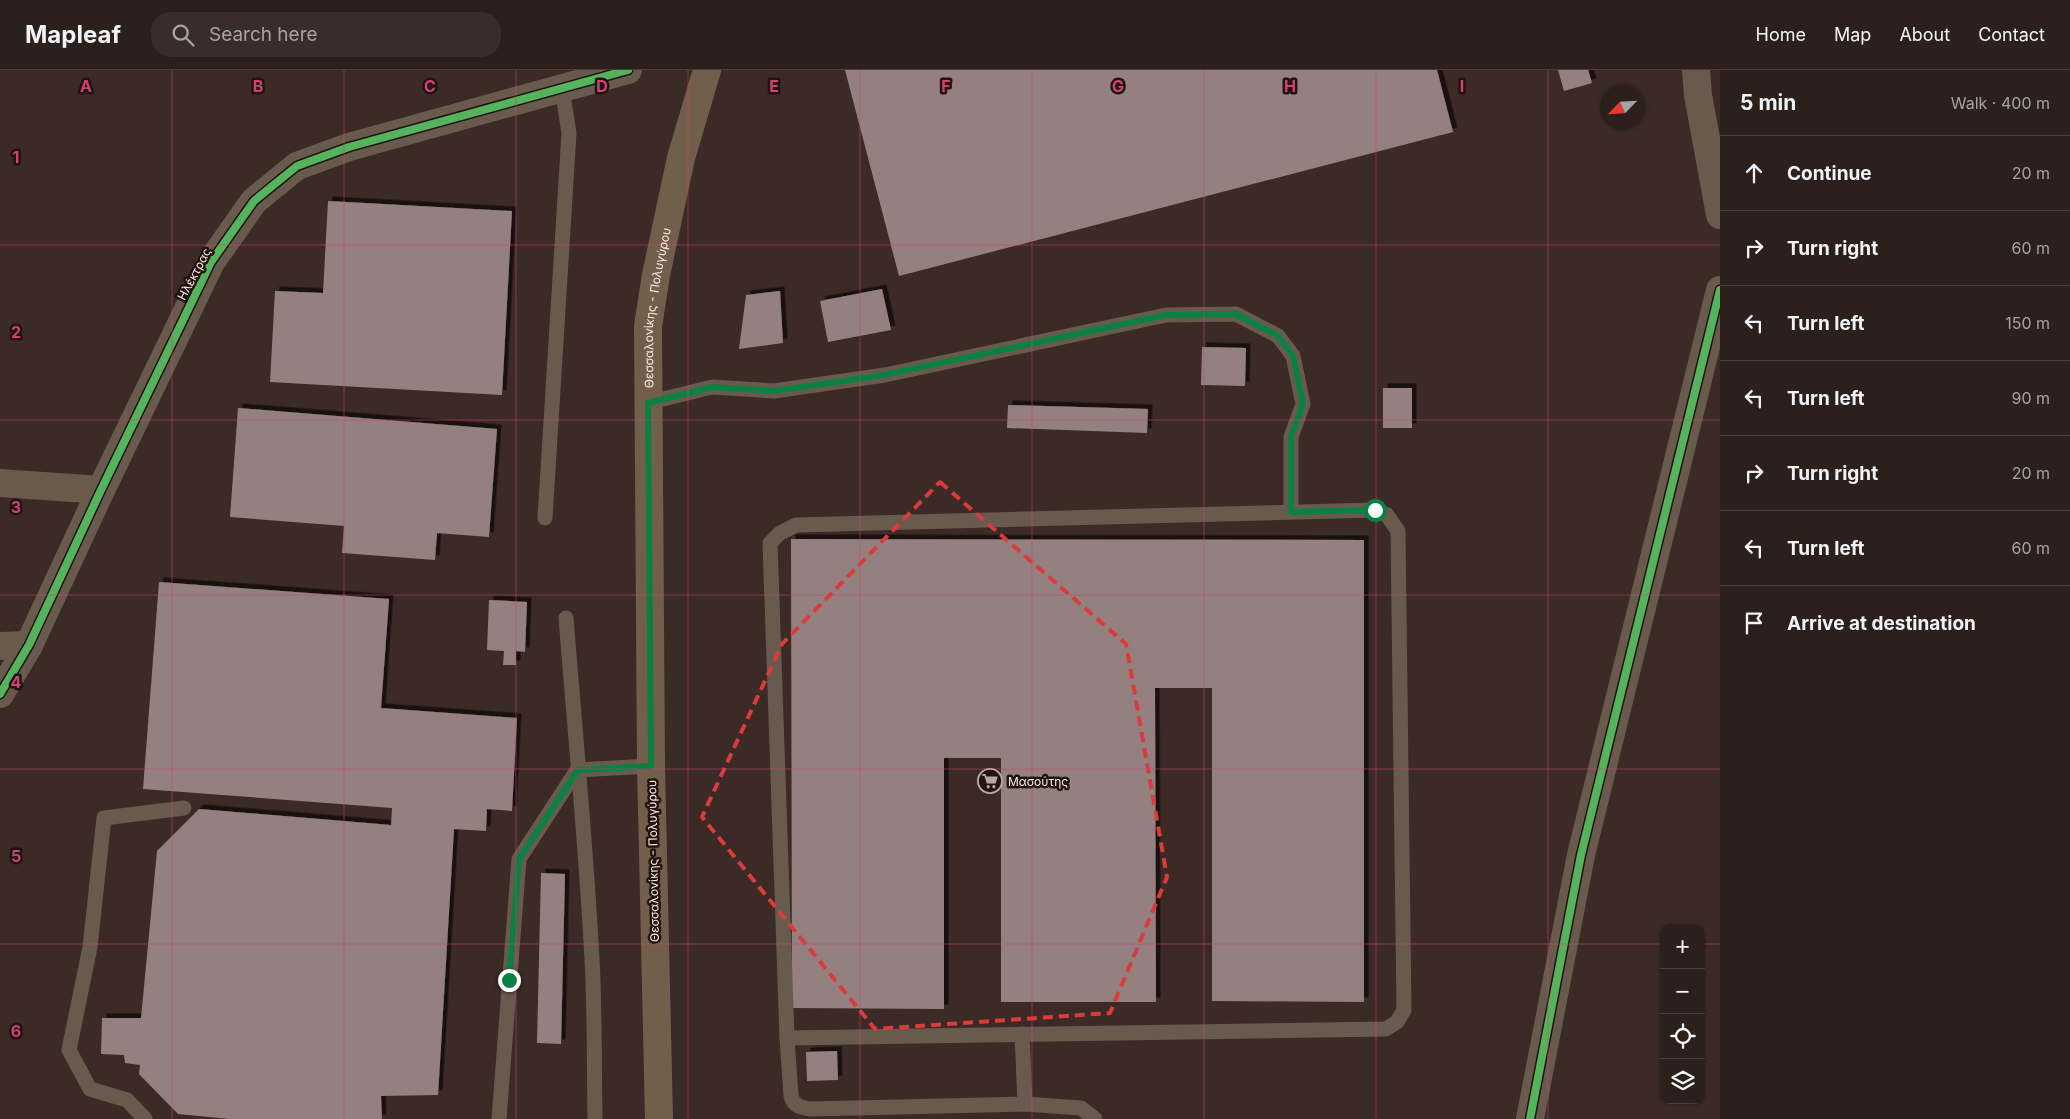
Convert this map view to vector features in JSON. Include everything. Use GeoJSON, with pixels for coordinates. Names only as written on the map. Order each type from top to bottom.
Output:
{"type":"FeatureCollection","features":[{"type":"Feature","properties":{"kind":"main road","name":"Θεσσαλονίκης - Πολυγύρου"},"geometry":{"type":"LineString","coordinates":[[658,1119],[651,766],[648,326],[656,275],[681,158],[707,70]]}},
{"type":"Feature","properties":{"kind":"street","name":"Ηλέκτρας"},"geometry":{"type":"LineString","coordinates":[[0,694],[29,645],[100,490],[211,262],[254,202],[297,166],[349,147],[628,70]]}},
{"type":"Feature","properties":{"kind":"street"},"geometry":{"type":"LineString","coordinates":[[1696,70],[1698,95],[1720,215]]}},
{"type":"Feature","properties":{"kind":"street"},"geometry":{"type":"LineString","coordinates":[[1530,1119],[1581,855],[1720,290]]}},
{"type":"Feature","properties":{"kind":"street"},"geometry":{"type":"LineString","coordinates":[[0,483],[100,490]]}},
{"type":"Feature","properties":{"kind":"street"},"geometry":{"type":"LineString","coordinates":[[0,646],[29,645]]}},
{"type":"Feature","properties":{"kind":"lane"},"geometry":{"type":"LineString","coordinates":[[544,518],[569,133],[562,88]]}},
{"type":"Feature","properties":{"kind":"lane"},"geometry":{"type":"LineString","coordinates":[[648,403],[712,387],[774,391],[884,375],[1166,315],[1236,314],[1278,336],[1293,356],[1303,404],[1291,437],[1291,512]]}},
{"type":"Feature","properties":{"kind":"lane"},"geometry":{"type":"LineString","coordinates":[[787,1038],[1386,1029],[1397,1022],[1404,1010],[1398,531],[1387,515],[1375,510],[796,525],[780,533],[770,543],[787,1038],[793,1104],[810,1109],[1025,1104],[1081,1108],[1095,1119]]}},
{"type":"Feature","properties":{"kind":"lane"},"geometry":{"type":"LineString","coordinates":[[566,618],[585,844],[592,962],[595,1119]]}},
{"type":"Feature","properties":{"kind":"lane"},"geometry":{"type":"LineString","coordinates":[[578,770],[651,766]]}},
{"type":"Feature","properties":{"kind":"lane"},"geometry":{"type":"LineString","coordinates":[[499,1119],[519,859],[578,770]]}},
{"type":"Feature","properties":{"kind":"lane"},"geometry":{"type":"LineString","coordinates":[[145,1119],[127,1100],[90,1089],[69,1050],[90,947],[104,818],[184,808]]}},
{"type":"Feature","properties":{"kind":"lane"},"geometry":{"type":"LineString","coordinates":[[1022,1034],[1025,1104]]}},
{"type":"Feature","properties":{"kind":"highlighted area"},"geometry":{"type":"Polygon","coordinates":[[[940,482],[1126,644],[1167,877],[1110,1013],[875,1029],[702,817],[782,644],[940,482]]]}},
{"type":"Feature","properties":{"kind":"building"},"geometry":{"type":"Polygon","coordinates":[[[845,70],[1437,70],[1453,132],[899,276],[845,70]]]}},
{"type":"Feature","properties":{"kind":"building"},"geometry":{"type":"Polygon","coordinates":[[[1558,70],[1588,70],[1592,83],[1564,91],[1558,70]]]}},
{"type":"Feature","properties":{"kind":"building"},"geometry":{"type":"Polygon","coordinates":[[[328,201],[512,211],[502,395],[270,382],[275,291],[323,293],[328,201]]]}},
{"type":"Feature","properties":{"kind":"building"},"geometry":{"type":"Polygon","coordinates":[[[882,289],[891,330],[828,342],[820,301],[882,289]]]}},
{"type":"Feature","properties":{"kind":"building"},"geometry":{"type":"Polygon","coordinates":[[[780,291],[783,343],[739,349],[746,295],[780,291]]]}},
{"type":"Feature","properties":{"kind":"building"},"geometry":{"type":"Polygon","coordinates":[[[1202,347],[1246,348],[1245,386],[1201,385],[1202,347]]]}},
{"type":"Feature","properties":{"kind":"building"},"geometry":{"type":"Polygon","coordinates":[[[1383,388],[1412,388],[1412,428],[1383,428],[1383,388]]]}},
{"type":"Feature","properties":{"kind":"building"},"geometry":{"type":"Polygon","coordinates":[[[1008,405],[1148,409],[1147,433],[1007,428],[1008,405]]]}},
{"type":"Feature","properties":{"kind":"building"},"geometry":{"type":"Polygon","coordinates":[[[238,408],[497,429],[489,537],[437,533],[435,560],[342,553],[344,526],[230,517],[238,408]]]}},
{"type":"Feature","properties":{"kind":"building"},"geometry":{"type":"Polygon","coordinates":[[[791,539],[1364,540],[1364,1002],[1212,1001],[1212,688],[1155,688],[1156,1002],[1001,1002],[1001,758],[944,758],[944,1009],[792,1008],[791,539]]]}},
{"type":"Feature","properties":{"kind":"building"},"geometry":{"type":"Polygon","coordinates":[[[159,582],[389,599],[381,708],[517,718],[512,811],[487,809],[486,831],[454,829],[438,1095],[381,1096],[382,1119],[230,1119],[178,1114],[139,1074],[140,1065],[125,1063],[124,1055],[101,1054],[102,1018],[141,1018],[157,851],[199,809],[391,825],[392,808],[143,789],[159,582]]]}},
{"type":"Feature","properties":{"kind":"building"},"geometry":{"type":"Polygon","coordinates":[[[489,600],[527,602],[525,652],[516,651],[516,665],[503,665],[504,651],[487,650],[489,600]]]}},
{"type":"Feature","properties":{"kind":"building"},"geometry":{"type":"Polygon","coordinates":[[[541,873],[565,874],[561,1044],[537,1043],[541,873]]]}},
{"type":"Feature","properties":{"kind":"building"},"geometry":{"type":"Polygon","coordinates":[[[837,1051],[838,1080],[807,1081],[806,1052],[837,1051]]]}},
{"type":"Feature","properties":{"kind":"cycle path"},"geometry":{"type":"LineString","coordinates":[[0,694],[29,645],[211,262],[254,201],[297,166],[349,147],[628,70]]}},
{"type":"Feature","properties":{"kind":"cycle path"},"geometry":{"type":"LineString","coordinates":[[1530,1119],[1581,855],[1720,290]]}},
{"type":"Feature","properties":{"kind":"place","name":"Μασούτης"},"geometry":{"type":"Point","coordinates":[990,781]}},
{"type":"Feature","properties":{"kind":"route"},"geometry":{"type":"LineString","coordinates":[[509,980],[519,859],[578,770],[651,766],[648,403],[712,387],[774,391],[884,375],[1166,315],[1236,314],[1278,336],[1293,356],[1303,404],[1291,437],[1291,512],[1375,510]]}}]}
